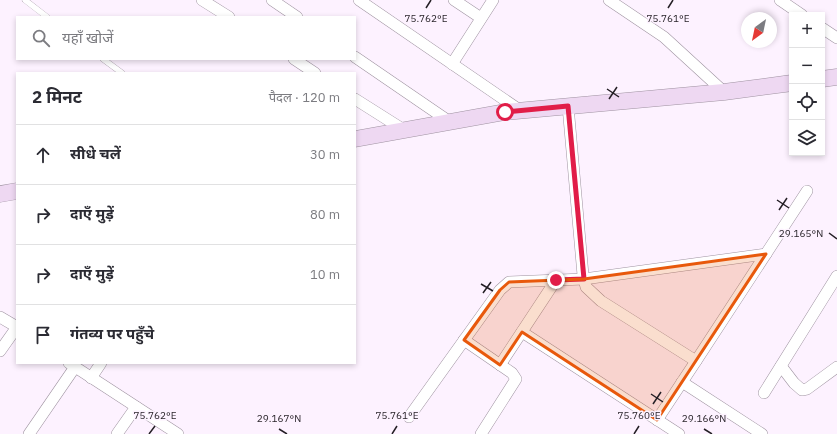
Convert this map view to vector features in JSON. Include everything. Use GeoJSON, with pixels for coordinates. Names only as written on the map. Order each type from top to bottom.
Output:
{"type":"FeatureCollection","features":[{"type":"Feature","properties":{"kind":"street"},"geometry":{"type":"LineString","coordinates":[[202,0],[226,16]]}},
{"type":"Feature","properties":{"kind":"street"},"geometry":{"type":"LineString","coordinates":[[272,0],[296,16]]}},
{"type":"Feature","properties":{"kind":"street"},"geometry":{"type":"LineString","coordinates":[[359,0],[521,111]]}},
{"type":"Feature","properties":{"kind":"street"},"geometry":{"type":"LineString","coordinates":[[454,0],[481,18]]}},
{"type":"Feature","properties":{"kind":"street"},"geometry":{"type":"LineString","coordinates":[[452,64],[492,0]]}},
{"type":"Feature","properties":{"kind":"street"},"geometry":{"type":"LineString","coordinates":[[610,0],[664,37],[724,92]]}},
{"type":"Feature","properties":{"kind":"street"},"geometry":{"type":"LineString","coordinates":[[780,0],[798,12]]}},
{"type":"Feature","properties":{"kind":"street"},"geometry":{"type":"LineString","coordinates":[[825,30],[837,38]]}},
{"type":"Feature","properties":{"kind":"street"},"geometry":{"type":"LineString","coordinates":[[356,58],[450,122]]}},
{"type":"Feature","properties":{"kind":"street"},"geometry":{"type":"LineString","coordinates":[[296,60],[314,72]]}},
{"type":"Feature","properties":{"kind":"street"},"geometry":{"type":"LineString","coordinates":[[825,79],[837,77]]}},
{"type":"Feature","properties":{"kind":"street"},"geometry":{"type":"LineString","coordinates":[[356,139],[521,111],[724,92],[789,83]]}},
{"type":"Feature","properties":{"kind":"street"},"geometry":{"type":"LineString","coordinates":[[356,100],[404,130]]}},
{"type":"Feature","properties":{"kind":"street"},"geometry":{"type":"LineString","coordinates":[[568,106],[584,279],[592,294],[601,301],[696,361]]}},
{"type":"Feature","properties":{"kind":"street"},"geometry":{"type":"LineString","coordinates":[[0,194],[16,191]]}},
{"type":"Feature","properties":{"kind":"street"},"geometry":{"type":"LineString","coordinates":[[657,420],[807,191]]}},
{"type":"Feature","properties":{"kind":"street"},"geometry":{"type":"LineString","coordinates":[[409,417],[505,285],[516,281],[584,279],[766,254]]}},
{"type":"Feature","properties":{"kind":"street"},"geometry":{"type":"LineString","coordinates":[[764,393],[837,276]]}},
{"type":"Feature","properties":{"kind":"street"},"geometry":{"type":"LineString","coordinates":[[500,365],[556,280]]}},
{"type":"Feature","properties":{"kind":"street"},"geometry":{"type":"LineString","coordinates":[[0,316],[16,326]]}},
{"type":"Feature","properties":{"kind":"street"},"geometry":{"type":"LineString","coordinates":[[0,351],[16,328]]}},
{"type":"Feature","properties":{"kind":"street"},"geometry":{"type":"LineString","coordinates":[[522,332],[679,434]]}},
{"type":"Feature","properties":{"kind":"street"},"geometry":{"type":"LineString","coordinates":[[464,340],[512,373],[516,380],[481,434]]}},
{"type":"Feature","properties":{"kind":"street"},"geometry":{"type":"LineString","coordinates":[[91,378],[100,364]]}},
{"type":"Feature","properties":{"kind":"street"},"geometry":{"type":"LineString","coordinates":[[29,434],[72,365],[178,434]]}},
{"type":"Feature","properties":{"kind":"street"},"geometry":{"type":"LineString","coordinates":[[781,366],[794,384],[802,390],[807,389],[837,367]]}},
{"type":"Feature","properties":{"kind":"street"},"geometry":{"type":"LineString","coordinates":[[682,382],[762,434]]}},
{"type":"Feature","properties":{"kind":"street"},"geometry":{"type":"LineString","coordinates":[[117,434],[136,407]]}},
{"type":"Feature","properties":{"kind":"lane"},"geometry":{"type":"LineString","coordinates":[[25,0],[46,16]]}},
{"type":"Feature","properties":{"kind":"lane"},"geometry":{"type":"LineString","coordinates":[[104,60],[121,72]]}},
{"type":"Feature","properties":{"kind":"highlighted area"},"geometry":{"type":"Polygon","coordinates":[[[766,254],[657,420],[522,332],[500,365],[464,340],[500,290],[509,282],[584,279],[766,254]]]}},
{"type":"Feature","properties":{"kind":"route"},"geometry":{"type":"LineString","coordinates":[[505,112],[568,106],[584,279],[556,280]]}}]}
